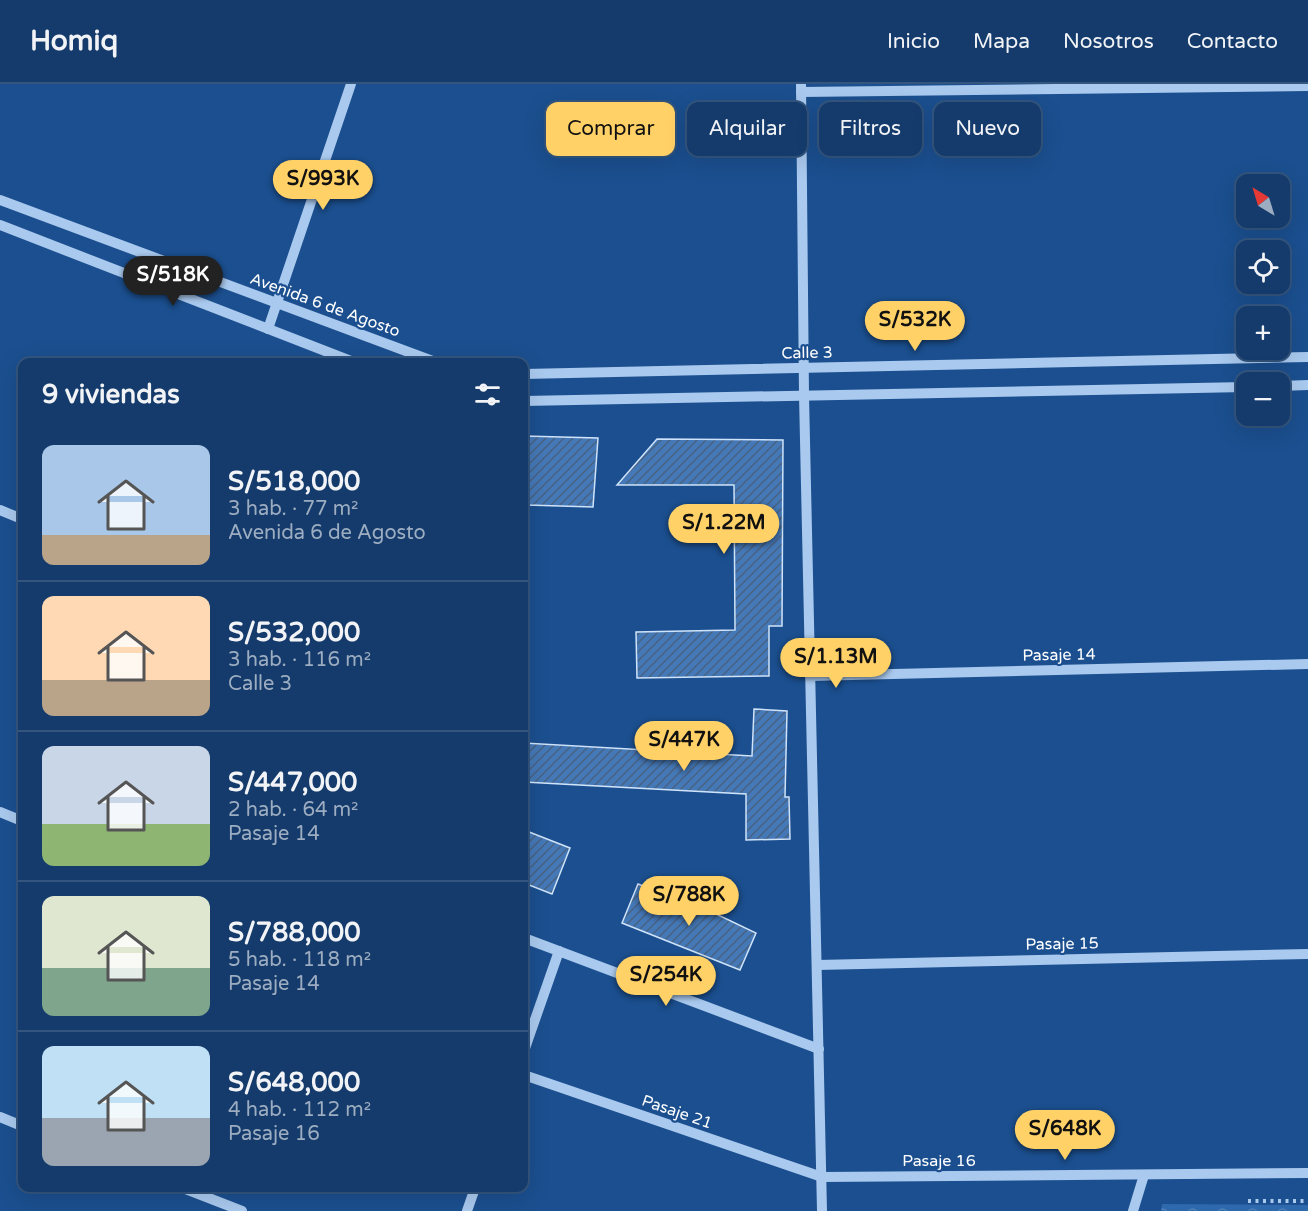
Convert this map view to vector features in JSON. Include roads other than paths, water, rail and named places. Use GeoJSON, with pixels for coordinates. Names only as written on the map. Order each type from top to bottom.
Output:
{"type":"FeatureCollection","features":[{"type":"Feature","properties":{"kind":"street"},"geometry":{"type":"LineString","coordinates":[[268,329],[351,84]]}},
{"type":"Feature","properties":{"kind":"street"},"geometry":{"type":"LineString","coordinates":[[822,1211],[804,395],[801,88],[1308,86]]}},
{"type":"Feature","properties":{"kind":"street","name":"Avenida 6 de Agosto"},"geometry":{"type":"LineString","coordinates":[[0,200],[424,358]]}},
{"type":"Feature","properties":{"kind":"street"},"geometry":{"type":"LineString","coordinates":[[0,225],[343,358]]}},
{"type":"Feature","properties":{"kind":"street","name":"Calle 3"},"geometry":{"type":"LineString","coordinates":[[528,374],[1308,357]]}},
{"type":"Feature","properties":{"kind":"street"},"geometry":{"type":"LineString","coordinates":[[1290,386],[1308,385]]}},
{"type":"Feature","properties":{"kind":"street"},"geometry":{"type":"LineString","coordinates":[[528,401],[1236,387]]}},
{"type":"Feature","properties":{"kind":"street"},"geometry":{"type":"LineString","coordinates":[[0,510],[18,517]]}},
{"type":"Feature","properties":{"kind":"street","name":"Pasaje 14"},"geometry":{"type":"LineString","coordinates":[[810,676],[1308,664]]}},
{"type":"Feature","properties":{"kind":"street"},"geometry":{"type":"LineString","coordinates":[[0,812],[18,819]]}},
{"type":"Feature","properties":{"kind":"street"},"geometry":{"type":"LineString","coordinates":[[528,939],[819,1049]]}},
{"type":"Feature","properties":{"kind":"street"},"geometry":{"type":"LineString","coordinates":[[528,1040],[559,951]]}},
{"type":"Feature","properties":{"kind":"street","name":"Pasaje 15"},"geometry":{"type":"LineString","coordinates":[[817,965],[1308,954]]}},
{"type":"Feature","properties":{"kind":"street","name":"Pasaje 21"},"geometry":{"type":"LineString","coordinates":[[528,1077],[822,1177]]}},
{"type":"Feature","properties":{"kind":"street"},"geometry":{"type":"LineString","coordinates":[[0,1117],[18,1124]]}},
{"type":"Feature","properties":{"kind":"street","name":"Pasaje 16"},"geometry":{"type":"LineString","coordinates":[[822,1177],[1308,1173]]}},
{"type":"Feature","properties":{"kind":"street"},"geometry":{"type":"LineString","coordinates":[[1133,1211],[1144,1174]]}},
{"type":"Feature","properties":{"kind":"street"},"geometry":{"type":"LineString","coordinates":[[193,1192],[243,1211]]}},
{"type":"Feature","properties":{"kind":"street"},"geometry":{"type":"LineString","coordinates":[[467,1211],[474,1192]]}}]}
